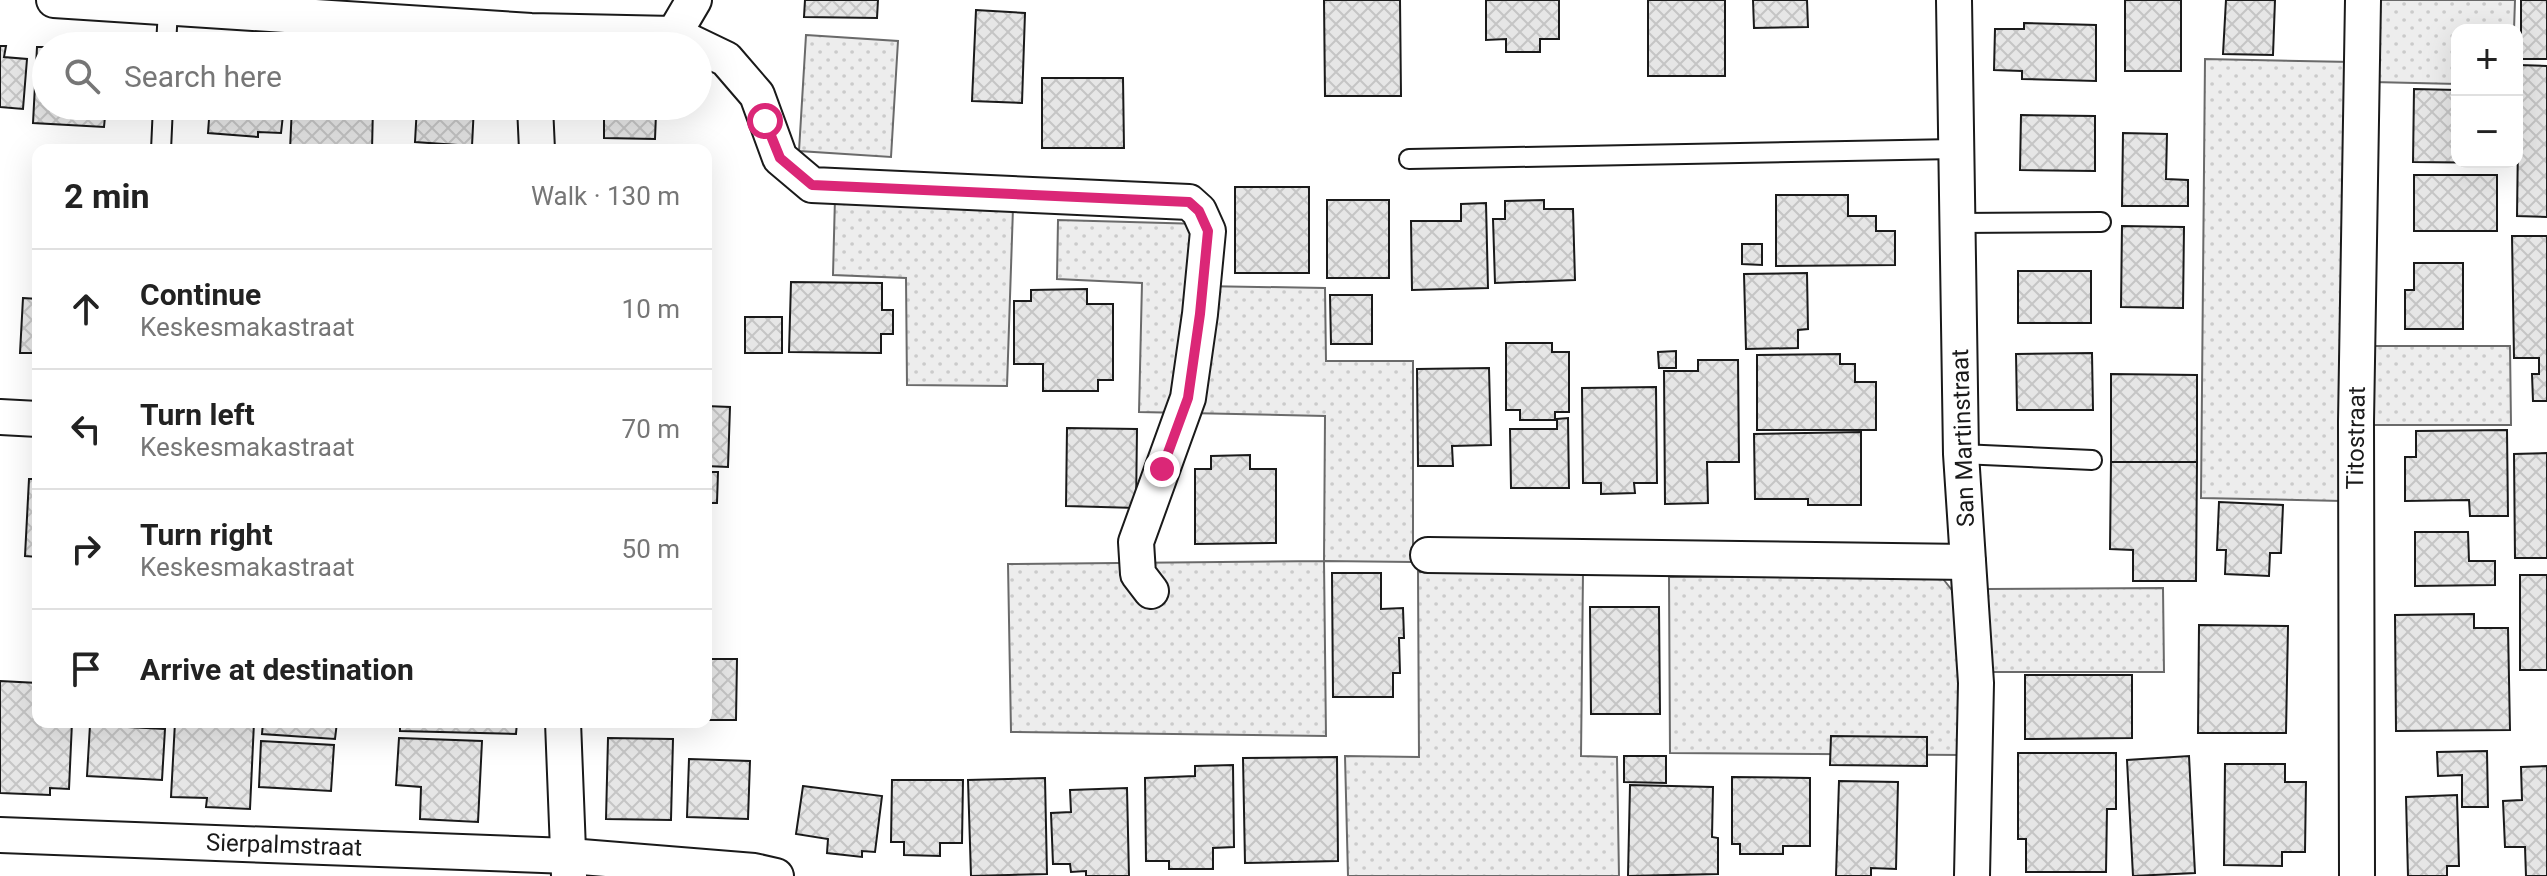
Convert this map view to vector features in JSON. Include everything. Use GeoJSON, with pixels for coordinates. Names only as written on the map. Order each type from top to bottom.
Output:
{"type":"FeatureCollection","features":[{"type":"Feature","properties":{"kind":"street"},"geometry":{"type":"LineString","coordinates":[[54,0],[126,3],[456,32]]}},
{"type":"Feature","properties":{"kind":"street"},"geometry":{"type":"LineString","coordinates":[[675,32],[694,0]]}},
{"type":"Feature","properties":{"kind":"street","name":"San Martinstraat"},"geometry":{"type":"LineString","coordinates":[[1954,0],[1961,454],[1976,683],[1972,876]]}},
{"type":"Feature","properties":{"kind":"street","name":"Titostraat"},"geometry":{"type":"LineString","coordinates":[[2357,876],[2356,422],[2363,0]]}},
{"type":"Feature","properties":{"kind":"street"},"geometry":{"type":"LineString","coordinates":[[712,52],[726,59],[757,95],[780,158],[812,185],[1189,202],[1199,211],[1208,231],[1188,398],[1136,542],[1138,574],[1151,591]]}},
{"type":"Feature","properties":{"kind":"street"},"geometry":{"type":"LineString","coordinates":[[536,120],[537,144]]}},
{"type":"Feature","properties":{"kind":"street"},"geometry":{"type":"LineString","coordinates":[[0,417],[32,419]]}},
{"type":"Feature","properties":{"kind":"street"},"geometry":{"type":"LineString","coordinates":[[1428,555],[1968,562]]}},
{"type":"Feature","properties":{"kind":"street"},"geometry":{"type":"LineString","coordinates":[[563,728],[569,866]]}},
{"type":"Feature","properties":{"kind":"street","name":"Sierpalmstraat"},"geometry":{"type":"LineString","coordinates":[[0,835],[569,866],[754,871],[776,876]]}},
{"type":"Feature","properties":{"kind":"lane"},"geometry":{"type":"LineString","coordinates":[[167,32],[168,9]]}},
{"type":"Feature","properties":{"kind":"lane"},"geometry":{"type":"LineString","coordinates":[[161,144],[162,120]]}},
{"type":"Feature","properties":{"kind":"lane"},"geometry":{"type":"LineString","coordinates":[[1409,159],[1956,149]]}},
{"type":"Feature","properties":{"kind":"lane"},"geometry":{"type":"LineString","coordinates":[[1958,223],[2101,222]]}},
{"type":"Feature","properties":{"kind":"lane"},"geometry":{"type":"LineString","coordinates":[[1961,454],[2092,460]]}},
{"type":"Feature","properties":{"kind":"shaded area"},"geometry":{"type":"Polygon","coordinates":[[[2375,0],[2515,0],[2514,24],[2451,24],[2451,84],[2373,82],[2375,0]]]}},
{"type":"Feature","properties":{"kind":"shaded area"},"geometry":{"type":"Polygon","coordinates":[[[806,35],[898,41],[891,157],[799,151],[806,35]]]}},
{"type":"Feature","properties":{"kind":"shaded area"},"geometry":{"type":"Polygon","coordinates":[[[2205,59],[2352,62],[2342,501],[2201,498],[2205,59]]]}},
{"type":"Feature","properties":{"kind":"shaded area"},"geometry":{"type":"Polygon","coordinates":[[[835,197],[1013,208],[1007,386],[907,385],[906,278],[833,275],[835,197]]]}},
{"type":"Feature","properties":{"kind":"shaded area"},"geometry":{"type":"Polygon","coordinates":[[[1058,220],[1201,224],[1200,286],[1325,288],[1326,361],[1413,361],[1413,562],[1324,561],[1325,416],[1139,412],[1142,283],[1057,279],[1058,220]]]}},
{"type":"Feature","properties":{"kind":"shaded area"},"geometry":{"type":"Polygon","coordinates":[[[2365,346],[2510,346],[2511,425],[2365,425],[2365,346]]]}},
{"type":"Feature","properties":{"kind":"shaded area"},"geometry":{"type":"Polygon","coordinates":[[[1324,561],[1326,736],[1011,732],[1008,564],[1324,561]]]}},
{"type":"Feature","properties":{"kind":"shaded area"},"geometry":{"type":"Polygon","coordinates":[[[1418,572],[1583,572],[1581,756],[1617,757],[1619,876],[1348,876],[1345,756],[1419,757],[1418,572]]]}},
{"type":"Feature","properties":{"kind":"shaded area"},"geometry":{"type":"Polygon","coordinates":[[[1940,575],[1955,594],[1963,755],[1670,753],[1669,577],[1940,575]]]}},
{"type":"Feature","properties":{"kind":"shaded area"},"geometry":{"type":"Polygon","coordinates":[[[2163,588],[2164,672],[1989,672],[1986,589],[2163,588]]]}},
{"type":"Feature","properties":{"kind":"building"},"geometry":{"type":"Polygon","coordinates":[[[805,0],[878,0],[877,18],[804,17],[805,0]]]}},
{"type":"Feature","properties":{"kind":"building"},"geometry":{"type":"Polygon","coordinates":[[[1324,0],[1400,0],[1401,96],[1325,96],[1324,0]]]}},
{"type":"Feature","properties":{"kind":"building"},"geometry":{"type":"Polygon","coordinates":[[[1486,0],[1559,0],[1559,39],[1540,39],[1540,52],[1506,52],[1506,39],[1486,40],[1486,0]]]}},
{"type":"Feature","properties":{"kind":"building"},"geometry":{"type":"Polygon","coordinates":[[[1648,0],[1725,0],[1725,76],[1648,76],[1648,0]]]}},
{"type":"Feature","properties":{"kind":"building"},"geometry":{"type":"Polygon","coordinates":[[[1753,0],[1807,0],[1808,27],[1754,28],[1753,0]]]}},
{"type":"Feature","properties":{"kind":"building"},"geometry":{"type":"Polygon","coordinates":[[[2125,0],[2181,0],[2181,71],[2125,71],[2125,0]]]}},
{"type":"Feature","properties":{"kind":"building"},"geometry":{"type":"Polygon","coordinates":[[[2226,0],[2275,0],[2273,55],[2223,54],[2226,0]]]}},
{"type":"Feature","properties":{"kind":"building"},"geometry":{"type":"Polygon","coordinates":[[[2521,0],[2547,0],[2547,59],[2523,59],[2521,0]]]}},
{"type":"Feature","properties":{"kind":"building"},"geometry":{"type":"Polygon","coordinates":[[[976,10],[1025,13],[1022,103],[972,101],[976,10]]]}},
{"type":"Feature","properties":{"kind":"building"},"geometry":{"type":"Polygon","coordinates":[[[2024,23],[2096,25],[2096,81],[2022,79],[2022,71],[1994,70],[1995,29],[2024,29],[2024,23]]]}},
{"type":"Feature","properties":{"kind":"building"},"geometry":{"type":"Polygon","coordinates":[[[0,46],[6,46],[4,57],[27,59],[23,109],[0,107],[0,46]]]}},
{"type":"Feature","properties":{"kind":"building"},"geometry":{"type":"Polygon","coordinates":[[[2523,65],[2547,66],[2547,217],[2517,216],[2518,168],[2523,168],[2523,65]]]}},
{"type":"Feature","properties":{"kind":"building"},"geometry":{"type":"Polygon","coordinates":[[[1042,78],[1123,78],[1124,148],[1042,148],[1042,78]]]}},
{"type":"Feature","properties":{"kind":"building"},"geometry":{"type":"Polygon","coordinates":[[[2414,89],[2451,90],[2451,162],[2413,162],[2414,89]]]}},
{"type":"Feature","properties":{"kind":"building"},"geometry":{"type":"Polygon","coordinates":[[[2021,115],[2095,116],[2095,171],[2020,170],[2021,115]]]}},
{"type":"Feature","properties":{"kind":"building"},"geometry":{"type":"Polygon","coordinates":[[[33,120],[105,120],[104,127],[33,123],[33,120]]]}},
{"type":"Feature","properties":{"kind":"building"},"geometry":{"type":"Polygon","coordinates":[[[209,120],[282,120],[281,133],[258,132],[258,137],[208,133],[209,120]]]}},
{"type":"Feature","properties":{"kind":"building"},"geometry":{"type":"Polygon","coordinates":[[[291,120],[373,120],[372,144],[290,144],[291,120]]]}},
{"type":"Feature","properties":{"kind":"building"},"geometry":{"type":"Polygon","coordinates":[[[416,120],[473,120],[472,144],[415,142],[416,120]]]}},
{"type":"Feature","properties":{"kind":"building"},"geometry":{"type":"Polygon","coordinates":[[[604,120],[656,120],[655,139],[604,138],[604,120]]]}},
{"type":"Feature","properties":{"kind":"building"},"geometry":{"type":"Polygon","coordinates":[[[2123,133],[2167,134],[2166,179],[2188,180],[2188,206],[2122,206],[2123,133]]]}},
{"type":"Feature","properties":{"kind":"building"},"geometry":{"type":"Polygon","coordinates":[[[2414,175],[2497,175],[2497,231],[2414,231],[2414,175]]]}},
{"type":"Feature","properties":{"kind":"building"},"geometry":{"type":"Polygon","coordinates":[[[1235,187],[1309,187],[1309,273],[1235,273],[1235,187]]]}},
{"type":"Feature","properties":{"kind":"building"},"geometry":{"type":"Polygon","coordinates":[[[1776,195],[1848,195],[1848,216],[1876,216],[1876,231],[1895,231],[1895,265],[1776,266],[1776,195]]]}},
{"type":"Feature","properties":{"kind":"building"},"geometry":{"type":"Polygon","coordinates":[[[1327,200],[1389,200],[1389,278],[1327,278],[1327,200]]]}},
{"type":"Feature","properties":{"kind":"building"},"geometry":{"type":"Polygon","coordinates":[[[1544,200],[1544,209],[1573,209],[1575,280],[1495,283],[1493,219],[1505,219],[1505,201],[1544,200]]]}},
{"type":"Feature","properties":{"kind":"building"},"geometry":{"type":"Polygon","coordinates":[[[1486,203],[1488,288],[1412,290],[1411,221],[1461,221],[1461,204],[1486,203]]]}},
{"type":"Feature","properties":{"kind":"building"},"geometry":{"type":"Polygon","coordinates":[[[2122,226],[2184,227],[2183,308],[2121,307],[2122,226]]]}},
{"type":"Feature","properties":{"kind":"building"},"geometry":{"type":"Polygon","coordinates":[[[2512,236],[2547,236],[2547,401],[2533,401],[2532,374],[2539,374],[2539,358],[2514,358],[2512,236]]]}},
{"type":"Feature","properties":{"kind":"building"},"geometry":{"type":"Polygon","coordinates":[[[1742,244],[1762,244],[1762,265],[1742,264],[1742,244]]]}},
{"type":"Feature","properties":{"kind":"building"},"geometry":{"type":"Polygon","coordinates":[[[2414,263],[2463,263],[2463,329],[2405,329],[2405,290],[2414,290],[2414,263]]]}},
{"type":"Feature","properties":{"kind":"building"},"geometry":{"type":"Polygon","coordinates":[[[2018,271],[2091,271],[2091,323],[2018,323],[2018,271]]]}},
{"type":"Feature","properties":{"kind":"building"},"geometry":{"type":"Polygon","coordinates":[[[1807,273],[1808,329],[1798,330],[1798,348],[1746,349],[1744,274],[1807,273]]]}},
{"type":"Feature","properties":{"kind":"building"},"geometry":{"type":"Polygon","coordinates":[[[791,282],[882,283],[882,310],[893,310],[893,334],[881,334],[881,353],[789,352],[791,282]]]}},
{"type":"Feature","properties":{"kind":"building"},"geometry":{"type":"Polygon","coordinates":[[[1087,289],[1087,304],[1113,304],[1113,380],[1098,380],[1098,391],[1043,391],[1043,364],[1014,364],[1014,301],[1031,301],[1031,290],[1087,289]]]}},
{"type":"Feature","properties":{"kind":"building"},"geometry":{"type":"Polygon","coordinates":[[[1330,295],[1372,295],[1372,344],[1331,344],[1330,295]]]}},
{"type":"Feature","properties":{"kind":"building"},"geometry":{"type":"Polygon","coordinates":[[[23,298],[32,299],[32,353],[20,353],[23,298]]]}},
{"type":"Feature","properties":{"kind":"building"},"geometry":{"type":"Polygon","coordinates":[[[745,317],[782,317],[782,353],[745,353],[745,317]]]}},
{"type":"Feature","properties":{"kind":"building"},"geometry":{"type":"Polygon","coordinates":[[[1506,343],[1552,343],[1552,352],[1569,352],[1569,412],[1555,412],[1555,420],[1520,420],[1520,410],[1506,410],[1506,343]]]}},
{"type":"Feature","properties":{"kind":"building"},"geometry":{"type":"Polygon","coordinates":[[[1676,351],[1676,368],[1659,368],[1658,352],[1676,351]]]}},
{"type":"Feature","properties":{"kind":"building"},"geometry":{"type":"Polygon","coordinates":[[[2092,353],[2093,410],[2017,410],[2016,354],[2092,353]]]}},
{"type":"Feature","properties":{"kind":"building"},"geometry":{"type":"Polygon","coordinates":[[[1840,354],[1840,364],[1855,364],[1855,382],[1876,382],[1876,430],[1757,430],[1757,355],[1840,354]]]}},
{"type":"Feature","properties":{"kind":"building"},"geometry":{"type":"Polygon","coordinates":[[[1698,360],[1738,360],[1739,462],[1707,462],[1708,503],[1665,504],[1664,371],[1698,371],[1698,360]]]}},
{"type":"Feature","properties":{"kind":"building"},"geometry":{"type":"Polygon","coordinates":[[[1489,368],[1491,445],[1452,446],[1453,466],[1418,466],[1417,369],[1489,368]]]}},
{"type":"Feature","properties":{"kind":"building"},"geometry":{"type":"Polygon","coordinates":[[[2111,374],[2197,375],[2197,462],[2111,462],[2111,374]]]}},
{"type":"Feature","properties":{"kind":"building"},"geometry":{"type":"Polygon","coordinates":[[[1656,387],[1657,483],[1634,483],[1635,493],[1601,494],[1601,483],[1583,483],[1582,388],[1656,387]]]}},
{"type":"Feature","properties":{"kind":"building"},"geometry":{"type":"Polygon","coordinates":[[[712,406],[730,407],[728,467],[712,466],[712,406]]]}},
{"type":"Feature","properties":{"kind":"building"},"geometry":{"type":"Polygon","coordinates":[[[1568,418],[1569,488],[1511,488],[1510,429],[1557,429],[1557,419],[1568,418]]]}},
{"type":"Feature","properties":{"kind":"building"},"geometry":{"type":"Polygon","coordinates":[[[1067,428],[1137,429],[1136,508],[1066,506],[1067,428]]]}},
{"type":"Feature","properties":{"kind":"building"},"geometry":{"type":"Polygon","coordinates":[[[2507,430],[2508,516],[2470,516],[2469,500],[2405,501],[2405,457],[2416,457],[2416,431],[2507,430]]]}},
{"type":"Feature","properties":{"kind":"building"},"geometry":{"type":"Polygon","coordinates":[[[1861,432],[1861,505],[1808,505],[1808,499],[1755,499],[1754,434],[1861,432]]]}},
{"type":"Feature","properties":{"kind":"building"},"geometry":{"type":"Polygon","coordinates":[[[2547,453],[2547,558],[2515,558],[2514,454],[2547,453]]]}},
{"type":"Feature","properties":{"kind":"building"},"geometry":{"type":"Polygon","coordinates":[[[1250,455],[1250,469],[1276,469],[1276,543],[1195,544],[1195,469],[1211,469],[1211,456],[1250,455]]]}},
{"type":"Feature","properties":{"kind":"building"},"geometry":{"type":"Polygon","coordinates":[[[2111,462],[2197,462],[2196,581],[2133,581],[2133,550],[2110,549],[2111,462]]]}},
{"type":"Feature","properties":{"kind":"building"},"geometry":{"type":"Polygon","coordinates":[[[712,472],[718,472],[717,503],[712,503],[712,472]]]}},
{"type":"Feature","properties":{"kind":"building"},"geometry":{"type":"Polygon","coordinates":[[[29,479],[32,479],[32,557],[25,556],[29,479]]]}},
{"type":"Feature","properties":{"kind":"building"},"geometry":{"type":"Polygon","coordinates":[[[2219,502],[2283,505],[2281,553],[2270,553],[2269,576],[2225,574],[2226,550],[2217,550],[2219,502]]]}},
{"type":"Feature","properties":{"kind":"building"},"geometry":{"type":"Polygon","coordinates":[[[2415,532],[2468,532],[2469,561],[2495,561],[2495,585],[2415,586],[2415,532]]]}},
{"type":"Feature","properties":{"kind":"building"},"geometry":{"type":"Polygon","coordinates":[[[1332,573],[1381,573],[1381,609],[1403,608],[1404,638],[1399,638],[1400,673],[1393,673],[1393,697],[1333,697],[1332,573]]]}},
{"type":"Feature","properties":{"kind":"building"},"geometry":{"type":"Polygon","coordinates":[[[2520,575],[2547,575],[2547,670],[2520,670],[2520,575]]]}},
{"type":"Feature","properties":{"kind":"building"},"geometry":{"type":"Polygon","coordinates":[[[1590,607],[1659,607],[1660,714],[1591,714],[1590,607]]]}},
{"type":"Feature","properties":{"kind":"building"},"geometry":{"type":"Polygon","coordinates":[[[2474,614],[2474,628],[2508,628],[2510,730],[2396,731],[2395,615],[2474,614]]]}},
{"type":"Feature","properties":{"kind":"building"},"geometry":{"type":"Polygon","coordinates":[[[2199,625],[2288,626],[2286,733],[2198,733],[2199,625]]]}},
{"type":"Feature","properties":{"kind":"building"},"geometry":{"type":"Polygon","coordinates":[[[712,659],[737,659],[736,720],[712,720],[712,659]]]}},
{"type":"Feature","properties":{"kind":"building"},"geometry":{"type":"Polygon","coordinates":[[[2025,675],[2132,675],[2132,738],[2025,739],[2025,675]]]}},
{"type":"Feature","properties":{"kind":"building"},"geometry":{"type":"Polygon","coordinates":[[[0,681],[32,683],[32,728],[72,728],[69,789],[50,788],[50,795],[0,793],[0,681]]]}},
{"type":"Feature","properties":{"kind":"building"},"geometry":{"type":"Polygon","coordinates":[[[90,728],[165,729],[162,780],[87,776],[90,728]]]}},
{"type":"Feature","properties":{"kind":"building"},"geometry":{"type":"Polygon","coordinates":[[[175,728],[254,728],[250,809],[206,807],[207,798],[171,797],[175,728]]]}},
{"type":"Feature","properties":{"kind":"building"},"geometry":{"type":"Polygon","coordinates":[[[262,728],[336,728],[335,739],[262,734],[262,728]]]}},
{"type":"Feature","properties":{"kind":"building"},"geometry":{"type":"Polygon","coordinates":[[[400,728],[516,728],[516,734],[400,731],[400,728]]]}},
{"type":"Feature","properties":{"kind":"building"},"geometry":{"type":"Polygon","coordinates":[[[1831,736],[1927,737],[1927,766],[1830,765],[1831,736]]]}},
{"type":"Feature","properties":{"kind":"building"},"geometry":{"type":"Polygon","coordinates":[[[399,738],[482,741],[478,822],[420,819],[421,787],[396,785],[399,738]]]}},
{"type":"Feature","properties":{"kind":"building"},"geometry":{"type":"Polygon","coordinates":[[[608,738],[673,739],[671,820],[606,819],[608,738]]]}},
{"type":"Feature","properties":{"kind":"building"},"geometry":{"type":"Polygon","coordinates":[[[261,741],[334,745],[331,791],[259,787],[261,741]]]}},
{"type":"Feature","properties":{"kind":"building"},"geometry":{"type":"Polygon","coordinates":[[[2487,751],[2488,807],[2462,807],[2462,775],[2438,776],[2437,752],[2487,751]]]}},
{"type":"Feature","properties":{"kind":"building"},"geometry":{"type":"Polygon","coordinates":[[[2018,753],[2116,753],[2116,809],[2107,809],[2106,872],[2026,872],[2026,839],[2018,839],[2018,753]]]}},
{"type":"Feature","properties":{"kind":"building"},"geometry":{"type":"Polygon","coordinates":[[[1624,756],[1666,756],[1666,783],[1624,782],[1624,756]]]}},
{"type":"Feature","properties":{"kind":"building"},"geometry":{"type":"Polygon","coordinates":[[[2189,756],[2195,873],[2133,876],[2127,760],[2189,756]]]}},
{"type":"Feature","properties":{"kind":"building"},"geometry":{"type":"Polygon","coordinates":[[[1337,757],[1338,861],[1245,863],[1243,758],[1337,757]]]}},
{"type":"Feature","properties":{"kind":"building"},"geometry":{"type":"Polygon","coordinates":[[[689,759],[750,761],[748,819],[687,817],[689,759]]]}},
{"type":"Feature","properties":{"kind":"building"},"geometry":{"type":"Polygon","coordinates":[[[2225,764],[2285,764],[2285,782],[2306,782],[2305,852],[2282,852],[2282,866],[2224,865],[2225,764]]]}},
{"type":"Feature","properties":{"kind":"building"},"geometry":{"type":"Polygon","coordinates":[[[1233,765],[1234,847],[1213,848],[1213,869],[1169,869],[1169,861],[1146,861],[1145,778],[1195,776],[1195,766],[1233,765]]]}},
{"type":"Feature","properties":{"kind":"building"},"geometry":{"type":"Polygon","coordinates":[[[2547,766],[2547,876],[2526,876],[2525,847],[2505,847],[2503,801],[2522,800],[2521,767],[2547,766]]]}},
{"type":"Feature","properties":{"kind":"building"},"geometry":{"type":"Polygon","coordinates":[[[1732,777],[1810,778],[1810,846],[1783,846],[1783,854],[1740,854],[1740,844],[1732,844],[1732,777]]]}},
{"type":"Feature","properties":{"kind":"building"},"geometry":{"type":"Polygon","coordinates":[[[1045,778],[1047,874],[971,876],[968,780],[1045,778]]]}},
{"type":"Feature","properties":{"kind":"building"},"geometry":{"type":"Polygon","coordinates":[[[892,780],[963,780],[962,843],[940,843],[940,856],[904,855],[904,842],[891,842],[892,780]]]}},
{"type":"Feature","properties":{"kind":"building"},"geometry":{"type":"Polygon","coordinates":[[[1839,781],[1898,782],[1896,869],[1871,868],[1871,876],[1836,876],[1839,781]]]}},
{"type":"Feature","properties":{"kind":"building"},"geometry":{"type":"Polygon","coordinates":[[[1630,785],[1713,787],[1712,837],[1718,838],[1718,874],[1628,876],[1630,785]]]}},
{"type":"Feature","properties":{"kind":"building"},"geometry":{"type":"Polygon","coordinates":[[[803,786],[882,796],[875,852],[862,851],[862,857],[827,853],[828,839],[796,834],[803,786]]]}},
{"type":"Feature","properties":{"kind":"building"},"geometry":{"type":"Polygon","coordinates":[[[1127,788],[1129,876],[1086,876],[1086,871],[1071,872],[1070,864],[1053,864],[1051,813],[1071,812],[1070,790],[1127,788]]]}},
{"type":"Feature","properties":{"kind":"building"},"geometry":{"type":"Polygon","coordinates":[[[2457,795],[2459,866],[2447,866],[2447,876],[2408,876],[2406,797],[2457,795]]]}},
{"type":"Feature","properties":{"kind":"route"},"geometry":{"type":"LineString","coordinates":[[765,121],[780,158],[812,185],[1189,202],[1199,211],[1208,231],[1200,314],[1188,398],[1162,469]]}}]}
